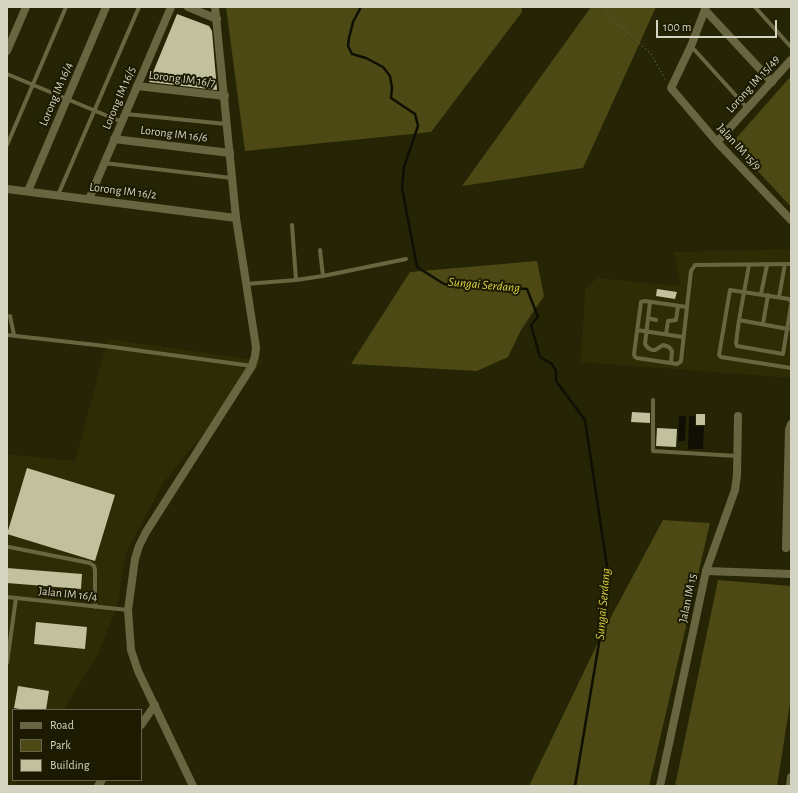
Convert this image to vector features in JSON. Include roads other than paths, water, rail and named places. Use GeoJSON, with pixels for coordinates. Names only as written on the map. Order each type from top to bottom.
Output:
{"type":"FeatureCollection","features":[{"type":"Feature","properties":{"kind":"street"},"geometry":{"type":"LineString","coordinates":[[7,51],[26,7]]}},
{"type":"Feature","properties":{"kind":"street","name":"Lorong IM 16/4"},"geometry":{"type":"LineString","coordinates":[[28,191],[106,7]]}},
{"type":"Feature","properties":{"kind":"street","name":"Lorong IM 16/5"},"geometry":{"type":"LineString","coordinates":[[89,199],[171,7]]}},
{"type":"Feature","properties":{"kind":"street"},"geometry":{"type":"LineString","coordinates":[[188,7],[217,19]]}},
{"type":"Feature","properties":{"kind":"street"},"geometry":{"type":"LineString","coordinates":[[193,786],[138,671],[130,650],[128,610],[135,559],[139,546],[146,532],[252,366],[255,356],[256,346],[236,218],[215,7]]}},
{"type":"Feature","properties":{"kind":"street"},"geometry":{"type":"LineString","coordinates":[[691,46],[706,8],[772,82]]}},
{"type":"Feature","properties":{"kind":"street","name":"Jalan IM 15/9"},"geometry":{"type":"LineString","coordinates":[[691,46],[671,88],[717,142],[791,220]]}},
{"type":"Feature","properties":{"kind":"street","name":"Lorong IM 15/49"},"geometry":{"type":"LineString","coordinates":[[717,142],[791,60]]}},
{"type":"Feature","properties":{"kind":"street","name":"Lorong IM 16/7"},"geometry":{"type":"LineString","coordinates":[[137,86],[225,96]]}},
{"type":"Feature","properties":{"kind":"street","name":"Lorong IM 16/6"},"geometry":{"type":"LineString","coordinates":[[114,139],[230,153]]}},
{"type":"Feature","properties":{"kind":"street","name":"Lorong IM 16/2"},"geometry":{"type":"LineString","coordinates":[[7,189],[236,218]]}},
{"type":"Feature","properties":{"kind":"street","name":"Jalan IM 15"},"geometry":{"type":"LineString","coordinates":[[660,786],[706,571],[735,490],[738,416]]}},
{"type":"Feature","properties":{"kind":"street"},"geometry":{"type":"LineString","coordinates":[[786,548],[789,430],[791,424]]}},
{"type":"Feature","properties":{"kind":"street"},"geometry":{"type":"LineString","coordinates":[[706,571],[791,574]]}},
{"type":"Feature","properties":{"kind":"street"},"geometry":{"type":"LineString","coordinates":[[142,724],[155,705]]}},
{"type":"Feature","properties":{"kind":"street"},"geometry":{"type":"LineString","coordinates":[[790,786],[791,778]]}},
{"type":"Feature","properties":{"kind":"lane"},"geometry":{"type":"LineString","coordinates":[[7,145],[66,7]]}},
{"type":"Feature","properties":{"kind":"lane"},"geometry":{"type":"LineString","coordinates":[[58,195],[139,7]]}},
{"type":"Feature","properties":{"kind":"lane"},"geometry":{"type":"LineString","coordinates":[[755,7],[791,47]]}},
{"type":"Feature","properties":{"kind":"lane"},"geometry":{"type":"LineString","coordinates":[[691,46],[748,109]]}},
{"type":"Feature","properties":{"kind":"lane"},"geometry":{"type":"LineString","coordinates":[[7,74],[122,122]]}},
{"type":"Feature","properties":{"kind":"lane"},"geometry":{"type":"LineString","coordinates":[[125,114],[227,124]]}},
{"type":"Feature","properties":{"kind":"lane"},"geometry":{"type":"LineString","coordinates":[[104,163],[232,178]]}},
{"type":"Feature","properties":{"kind":"lane"},"geometry":{"type":"LineString","coordinates":[[292,225],[296,280]]}},
{"type":"Feature","properties":{"kind":"lane"},"geometry":{"type":"LineString","coordinates":[[320,250],[323,276]]}},
{"type":"Feature","properties":{"kind":"lane"},"geometry":{"type":"LineString","coordinates":[[246,284],[323,276],[406,259]]}},
{"type":"Feature","properties":{"kind":"lane"},"geometry":{"type":"LineString","coordinates":[[761,294],[767,264]]}},
{"type":"Feature","properties":{"kind":"lane"},"geometry":{"type":"LineString","coordinates":[[779,297],[785,264]]}},
{"type":"Feature","properties":{"kind":"lane"},"geometry":{"type":"LineString","coordinates":[[687,308],[650,302],[643,302],[640,304],[634,357],[677,364],[681,361],[683,337],[687,308],[691,271],[695,265],[791,264]]}},
{"type":"Feature","properties":{"kind":"lane"},"geometry":{"type":"LineString","coordinates":[[749,265],[743,291],[736,345],[739,347],[783,354],[791,305]]}},
{"type":"Feature","properties":{"kind":"lane"},"geometry":{"type":"LineString","coordinates":[[791,302],[789,299],[779,297],[730,290],[719,356],[791,368]]}},
{"type":"Feature","properties":{"kind":"lane"},"geometry":{"type":"LineString","coordinates":[[763,324],[768,295]]}},
{"type":"Feature","properties":{"kind":"lane"},"geometry":{"type":"LineString","coordinates":[[650,302],[645,342],[646,346],[652,350],[663,346],[670,347],[672,351],[671,363]]}},
{"type":"Feature","properties":{"kind":"lane"},"geometry":{"type":"LineString","coordinates":[[666,334],[668,322],[676,320],[678,306]]}},
{"type":"Feature","properties":{"kind":"lane"},"geometry":{"type":"LineString","coordinates":[[10,316],[14,336]]}},
{"type":"Feature","properties":{"kind":"lane"},"geometry":{"type":"LineString","coordinates":[[648,318],[656,320]]}},
{"type":"Feature","properties":{"kind":"lane"},"geometry":{"type":"LineString","coordinates":[[739,320],[788,329]]}},
{"type":"Feature","properties":{"kind":"lane"},"geometry":{"type":"LineString","coordinates":[[637,330],[683,337]]}},
{"type":"Feature","properties":{"kind":"lane"},"geometry":{"type":"LineString","coordinates":[[7,335],[105,346],[252,366]]}},
{"type":"Feature","properties":{"kind":"lane"},"geometry":{"type":"LineString","coordinates":[[653,400],[653,451],[737,456]]}},
{"type":"Feature","properties":{"kind":"lane"},"geometry":{"type":"LineString","coordinates":[[9,547],[90,563],[94,566],[95,570],[95,607]]}},
{"type":"Feature","properties":{"kind":"lane","name":"Jalan IM 16/4"},"geometry":{"type":"LineString","coordinates":[[7,597],[128,610]]}},
{"type":"Feature","properties":{"kind":"lane"},"geometry":{"type":"LineString","coordinates":[[7,663],[16,598]]}},
{"type":"Feature","properties":{"kind":"waterway","name":"Sungai Serdang"},"geometry":{"type":"LineString","coordinates":[[361,7],[353,22],[348,46],[352,54],[366,58],[383,67],[390,76],[392,88],[391,98],[415,114],[418,126],[404,167],[402,188],[417,267],[444,284],[527,289],[538,317],[531,325],[540,357],[552,364],[556,371],[556,381],[585,420],[608,573],[602,625],[575,786]]}}]}
